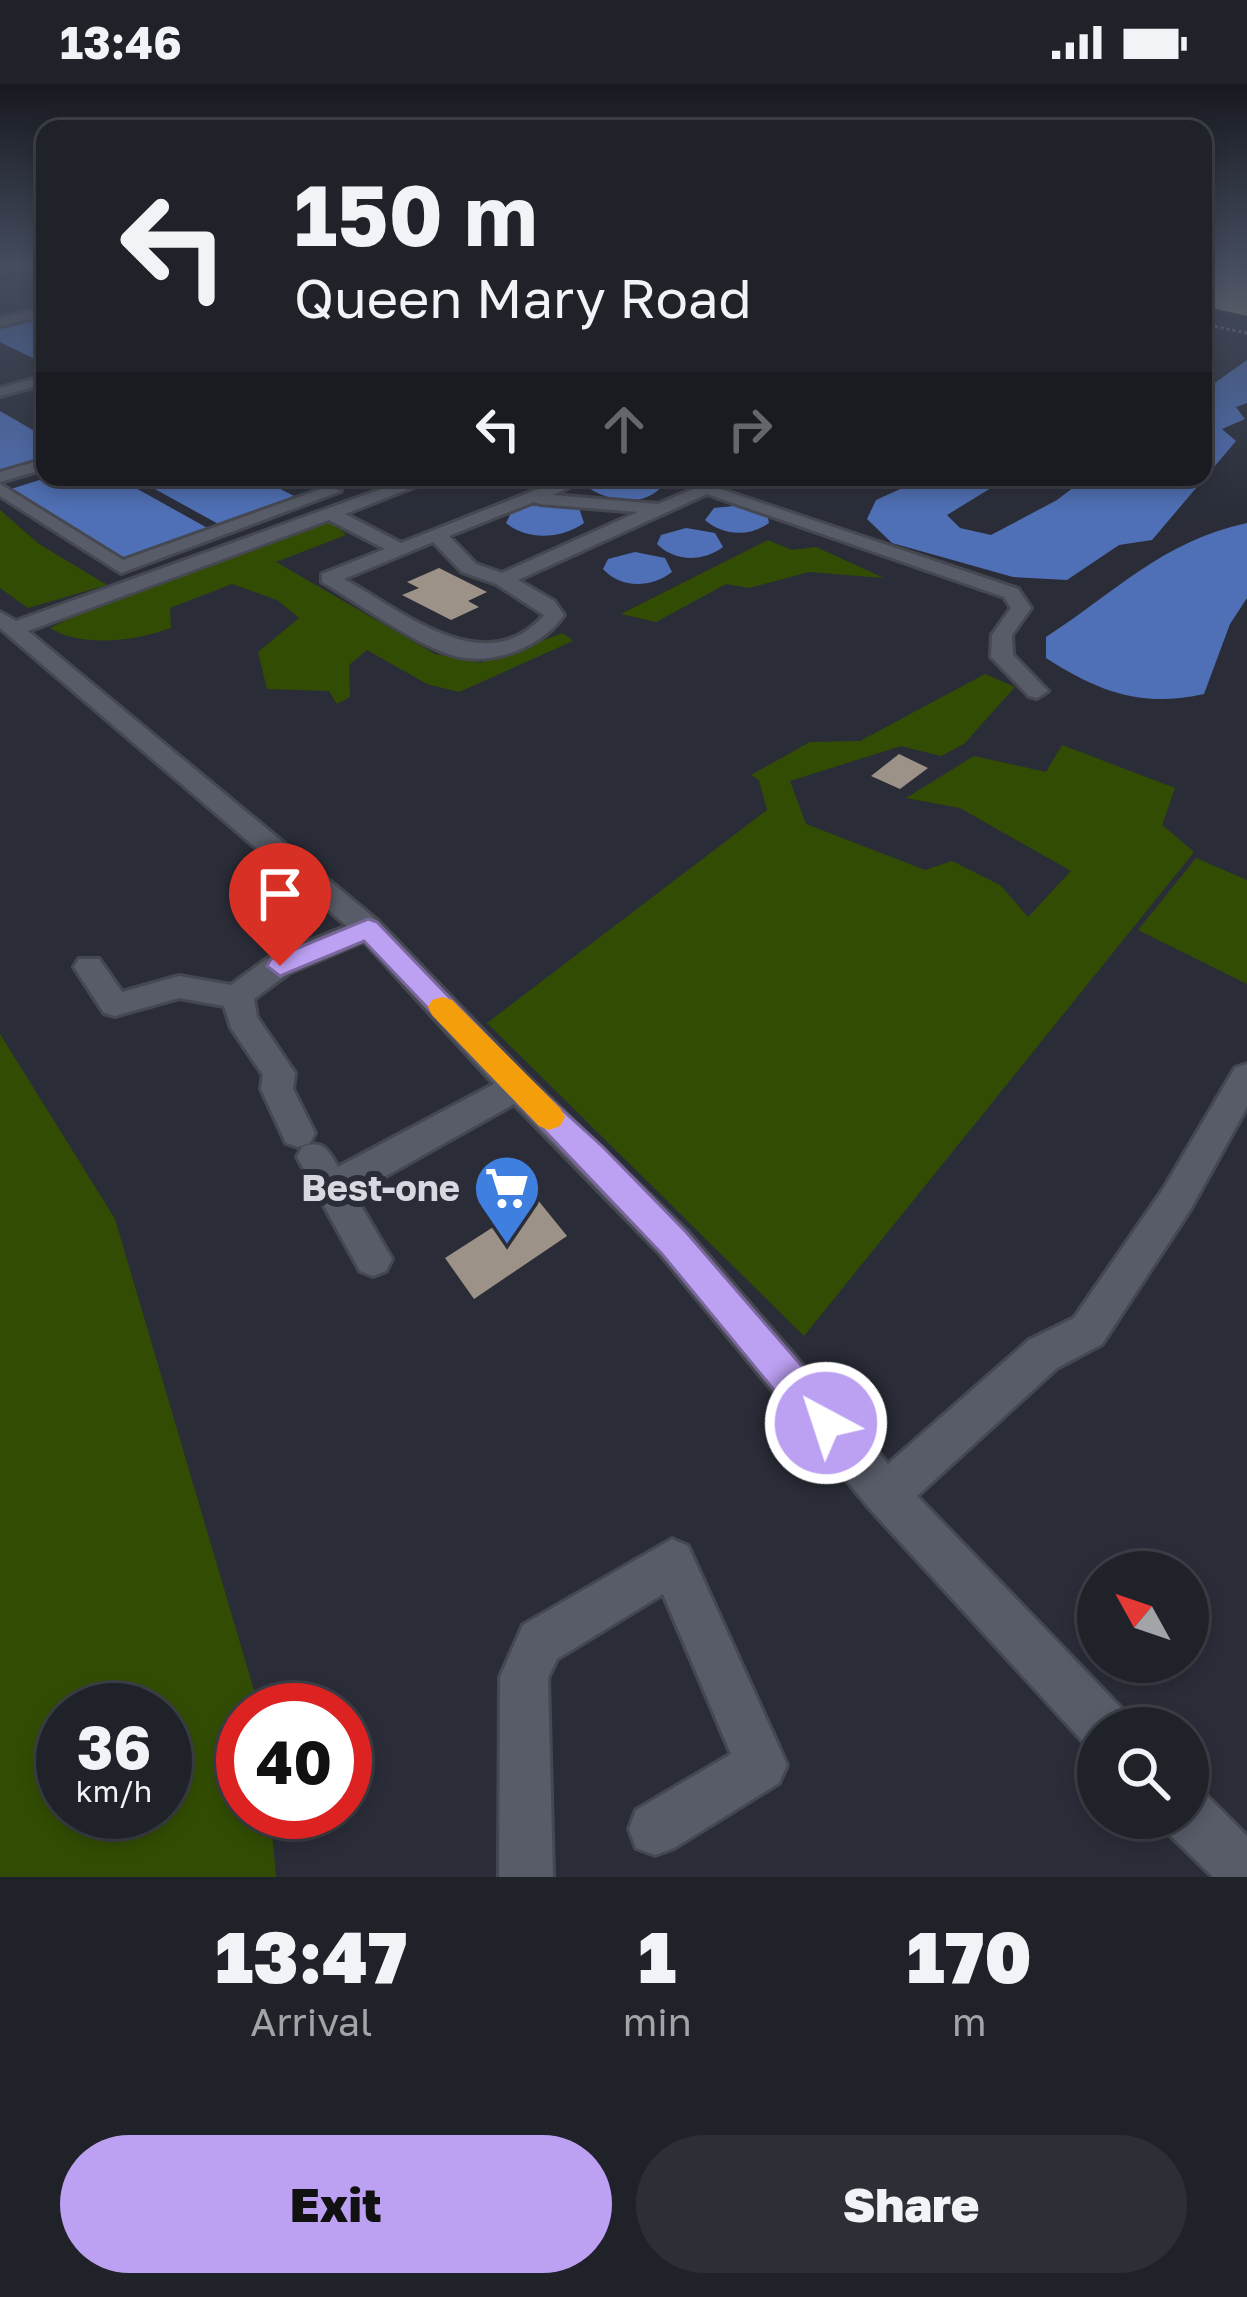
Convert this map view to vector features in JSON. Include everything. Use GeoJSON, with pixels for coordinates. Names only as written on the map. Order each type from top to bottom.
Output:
{"type":"FeatureCollection","features":[{"type":"Feature","properties":{"kind":"street"},"geometry":{"type":"LineString","coordinates":[[0,388],[36,378]]}},
{"type":"Feature","properties":{"kind":"street"},"geometry":{"type":"LineString","coordinates":[[0,477],[36,467]]}},
{"type":"Feature","properties":{"kind":"street"},"geometry":{"type":"LineString","coordinates":[[0,489],[36,479]]}},
{"type":"Feature","properties":{"kind":"street"},"geometry":{"type":"LineString","coordinates":[[0,489],[121,567],[347,486]]}},
{"type":"Feature","properties":{"kind":"street"},"geometry":{"type":"LineString","coordinates":[[407,486],[11,637],[368,928],[517,1087],[592,1156],[674,1243],[886,1495],[1085,1707]]}},
{"type":"Feature","properties":{"kind":"street"},"geometry":{"type":"LineString","coordinates":[[434,535],[451,544],[450,551],[469,568],[503,580],[547,605],[554,615],[549,625],[494,652],[474,655],[456,650],[329,578],[434,535],[561,486]]}},
{"type":"Feature","properties":{"kind":"street"},"geometry":{"type":"LineString","coordinates":[[503,580],[661,509],[694,486]]}},
{"type":"Feature","properties":{"kind":"street"},"geometry":{"type":"LineString","coordinates":[[698,486],[1010,593],[1021,608],[1002,635],[1002,657],[1037,691]]}},
{"type":"Feature","properties":{"kind":"street"},"geometry":{"type":"LineString","coordinates":[[522,502],[551,498],[661,509]]}},
{"type":"Feature","properties":{"kind":"street"},"geometry":{"type":"LineString","coordinates":[[331,514],[400,550]]}},
{"type":"Feature","properties":{"kind":"street"},"geometry":{"type":"LineString","coordinates":[[89,968],[115,1005],[179,987],[226,994],[368,928]]}},
{"type":"Feature","properties":{"kind":"street"},"geometry":{"type":"LineString","coordinates":[[226,994],[279,1073],[277,1089],[373,1258]]}},
{"type":"Feature","properties":{"kind":"street"},"geometry":{"type":"LineString","coordinates":[[315,1159],[517,1087]]}},
{"type":"Feature","properties":{"kind":"street"},"geometry":{"type":"LineString","coordinates":[[886,1495],[1043,1354],[1088,1331],[1243,1093]]}},
{"type":"Feature","properties":{"kind":"street"},"geometry":{"type":"LineString","coordinates":[[526,1877],[524,1676],[540,1642],[672,1562],[761,1765],[655,1829]]}},
{"type":"Feature","properties":{"kind":"street"},"geometry":{"type":"LineString","coordinates":[[1209,1836],[1247,1873]]}},
{"type":"Feature","properties":{"kind":"green space"},"geometry":{"type":"Polygon","coordinates":[[[0,510],[39,544],[107,585],[28,608],[0,588],[0,510]]]}},
{"type":"Feature","properties":{"kind":"green space"},"geometry":{"type":"Polygon","coordinates":[[[333,522],[346,535],[276,562],[435,654],[480,663],[563,633],[573,641],[459,692],[427,684],[367,650],[349,665],[350,697],[337,704],[329,691],[267,689],[258,652],[299,618],[277,600],[232,584],[170,608],[171,628],[142,636],[93,640],[50,628],[97,605],[300,528],[333,522]]]}},
{"type":"Feature","properties":{"kind":"green space"},"geometry":{"type":"Polygon","coordinates":[[[768,540],[792,550],[816,547],[884,578],[809,572],[749,588],[726,584],[656,622],[621,614],[768,540]]]}},
{"type":"Feature","properties":{"kind":"green space"},"geometry":{"type":"Polygon","coordinates":[[[985,674],[1015,687],[964,744],[941,756],[901,746],[790,781],[806,824],[925,870],[952,861],[1000,885],[1028,917],[1071,871],[960,808],[906,798],[974,756],[1046,772],[1062,745],[1175,788],[1162,825],[1194,852],[804,1336],[487,1023],[767,810],[759,780],[751,775],[810,742],[860,741],[985,674]]]}},
{"type":"Feature","properties":{"kind":"green space"},"geometry":{"type":"Polygon","coordinates":[[[1196,858],[1247,880],[1247,984],[1138,930],[1196,858]]]}},
{"type":"Feature","properties":{"kind":"green space"},"geometry":{"type":"Polygon","coordinates":[[[0,1034],[115,1219],[252,1683],[216,1683],[216,1839],[272,1839],[276,1877],[0,1877],[0,1034]]]}},
{"type":"Feature","properties":{"kind":"water"},"geometry":{"type":"Polygon","coordinates":[[[14,349],[36,349],[36,360],[14,349]]]}},
{"type":"Feature","properties":{"kind":"water"},"geometry":{"type":"Polygon","coordinates":[[[1247,360],[1247,403],[1236,407],[1245,419],[1222,429],[1236,441],[1212,469],[1212,385],[1247,360]]]}},
{"type":"Feature","properties":{"kind":"water"},"geometry":{"type":"Polygon","coordinates":[[[0,411],[36,432],[36,462],[0,472],[0,411]]]}},
{"type":"Feature","properties":{"kind":"water"},"geometry":{"type":"Polygon","coordinates":[[[36,481],[36,486],[132,486],[211,530],[125,561],[11,489],[36,481]]]}},
{"type":"Feature","properties":{"kind":"water"},"geometry":{"type":"Polygon","coordinates":[[[149,486],[275,486],[300,499],[222,526],[149,486]]]}},
{"type":"Feature","properties":{"kind":"water"},"geometry":{"type":"Polygon","coordinates":[[[662,486],[649,496],[629,500],[589,488],[662,486]]]}},
{"type":"Feature","properties":{"kind":"water"},"geometry":{"type":"Polygon","coordinates":[[[907,486],[994,486],[947,515],[960,528],[991,535],[1075,486],[1198,486],[1152,540],[1119,545],[1067,580],[1013,577],[892,543],[867,519],[876,500],[907,486]]]}},
{"type":"Feature","properties":{"kind":"water"},"geometry":{"type":"Polygon","coordinates":[[[551,501],[579,508],[584,523],[544,536],[524,533],[506,523],[513,509],[551,501]]]}},
{"type":"Feature","properties":{"kind":"water"},"geometry":{"type":"Polygon","coordinates":[[[743,505],[767,514],[769,523],[737,533],[705,520],[714,508],[743,505]]]}},
{"type":"Feature","properties":{"kind":"water"},"geometry":{"type":"Polygon","coordinates":[[[1247,523],[1247,598],[1230,624],[1204,694],[1161,699],[1122,694],[1084,680],[1046,658],[1046,637],[1142,570],[1190,542],[1247,523]]]}},
{"type":"Feature","properties":{"kind":"water"},"geometry":{"type":"Polygon","coordinates":[[[686,528],[715,533],[723,547],[689,558],[657,544],[661,535],[686,528]]]}},
{"type":"Feature","properties":{"kind":"water"},"geometry":{"type":"Polygon","coordinates":[[[635,552],[665,558],[672,572],[636,584],[618,580],[603,569],[608,559],[635,552]]]}},
{"type":"Feature","properties":{"kind":"building"},"geometry":{"type":"Polygon","coordinates":[[[439,568],[487,592],[468,601],[479,607],[451,620],[402,595],[419,588],[407,582],[439,568]]]}},
{"type":"Feature","properties":{"kind":"building"},"geometry":{"type":"Polygon","coordinates":[[[899,754],[928,768],[900,789],[871,776],[899,754]]]}},
{"type":"Feature","properties":{"kind":"building","name":"Best-one"},"geometry":{"type":"Polygon","coordinates":[[[537,1199],[567,1236],[474,1299],[445,1258],[537,1199]]]}},
{"type":"Feature","properties":{"kind":"slow traffic"},"geometry":{"type":"LineString","coordinates":[[442,1007],[549,1117]]}},
{"type":"Feature","properties":{"kind":"place","name":"Best-one"},"geometry":{"type":"Point","coordinates":[507,1247]}},
{"type":"Feature","properties":{"kind":"route"},"geometry":{"type":"LineString","coordinates":[[280,966],[368,928],[517,1087],[592,1156],[674,1243],[826,1423]]}}]}
